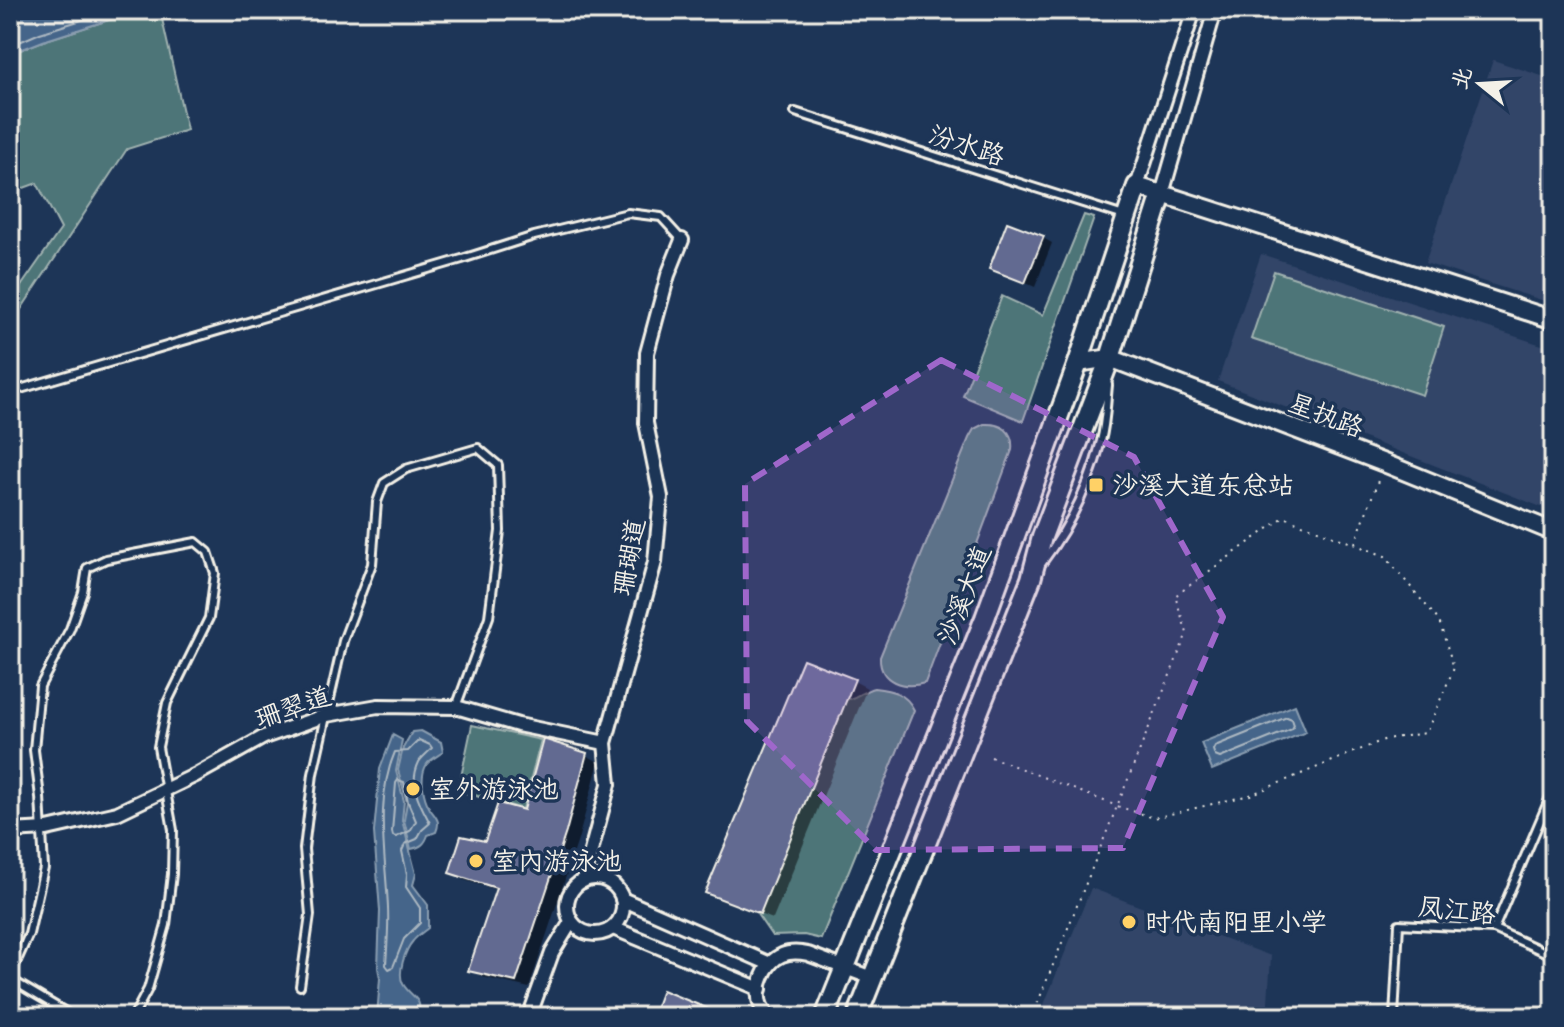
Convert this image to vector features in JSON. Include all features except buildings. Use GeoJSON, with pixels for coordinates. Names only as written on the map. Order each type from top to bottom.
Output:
{"type":"FeatureCollection","features":[{"type":"Feature","properties":{"kind":"main road","name":"沙溪大道"},"geometry":{"type":"LineString","coordinates":[[825,1017],[985,618],[1078,363],[1137,186]]}},
{"type":"Feature","properties":{"kind":"main road"},"geometry":{"type":"LineString","coordinates":[[857,1017],[1031,579],[1042,537],[1110,358],[1162,194]]}},
{"type":"Feature","properties":{"kind":"street"},"geometry":{"type":"LineString","coordinates":[[1194,10],[1137,186],[1554,320]]}},
{"type":"Feature","properties":{"kind":"street"},"geometry":{"type":"LineString","coordinates":[[1162,194],[1215,10]]}},
{"type":"Feature","properties":{"kind":"street","name":"珊瑚道"},"geometry":{"type":"LineString","coordinates":[[583,881],[609,784],[605,743],[655,562],[661,497],[646,423],[647,353],[668,275],[682,240]]}},
{"type":"Feature","properties":{"kind":"street","name":"星执路"},"geometry":{"type":"LineString","coordinates":[[1078,363],[1110,358],[1554,532]]}},
{"type":"Feature","properties":{"kind":"street","name":"珊翠道"},"geometry":{"type":"LineString","coordinates":[[10,831],[42,829],[117,813],[196,775],[264,737],[327,715],[378,706],[456,707],[518,725],[605,743]]}},
{"type":"Feature","properties":{"kind":"street"},"geometry":{"type":"LineString","coordinates":[[594,878],[616,888],[622,899],[621,915],[613,928],[602,934],[590,935],[579,930],[566,911],[567,899],[573,888],[594,878]]}},
{"type":"Feature","properties":{"kind":"street"},"geometry":{"type":"LineString","coordinates":[[622,899],[770,964]]}},
{"type":"Feature","properties":{"kind":"street"},"geometry":{"type":"LineString","coordinates":[[529,1017],[552,953],[571,922]]}},
{"type":"Feature","properties":{"kind":"street"},"geometry":{"type":"LineString","coordinates":[[613,928],[760,989]]}},
{"type":"Feature","properties":{"kind":"street"},"geometry":{"type":"LineString","coordinates":[[769,1017],[761,1006],[760,989],[770,964],[782,955],[799,952],[872,978]]}},
{"type":"Feature","properties":{"kind":"lane","name":"汾水路"},"geometry":{"type":"LineString","coordinates":[[795,112],[1127,217]]}},
{"type":"Feature","properties":{"kind":"lane"},"geometry":{"type":"LineString","coordinates":[[10,392],[534,236],[628,213],[661,217],[682,240]]}},
{"type":"Feature","properties":{"kind":"lane"},"geometry":{"type":"LineString","coordinates":[[300,986],[310,915],[304,849],[313,774],[343,641],[372,564],[377,502],[384,483],[406,469],[478,448],[498,465],[500,531],[489,617],[456,707]]}},
{"type":"Feature","properties":{"kind":"lane"},"geometry":{"type":"LineString","coordinates":[[74,1017],[10,978],[29,934],[44,868],[34,750],[40,686],[70,629],[83,592],[87,568],[106,559],[196,542],[208,552],[215,573],[209,618],[167,703],[158,747],[173,830],[172,874],[166,925],[148,989],[133,1017]]}},
{"type":"Feature","properties":{"kind":"lane"},"geometry":{"type":"LineString","coordinates":[[1494,929],[1554,788]]}},
{"type":"Feature","properties":{"kind":"lane","name":"凤江路"},"geometry":{"type":"LineString","coordinates":[[1394,1017],[1399,924],[1494,929],[1554,956]]}},
{"type":"Feature","properties":{"kind":"path"},"geometry":{"type":"LineString","coordinates":[[1354,544],[1384,463]]}},
{"type":"Feature","properties":{"kind":"path"},"geometry":{"type":"LineString","coordinates":[[991,757],[1117,806],[1154,818],[1250,795],[1386,739],[1426,733],[1454,668],[1439,621],[1385,556],[1284,517],[1175,596],[1187,633],[1117,806],[1032,1017]]}},
{"type":"Feature","properties":{"kind":"highlighted area"},"geometry":{"type":"Polygon","coordinates":[[[941,360],[1134,457],[1223,617],[1123,848],[876,850],[747,721],[745,484],[941,360]]]}},
{"type":"Feature","properties":{"kind":"shaded area"},"geometry":{"type":"Polygon","coordinates":[[[1493,60],[1554,80],[1554,304],[1425,263],[1493,60]]]}},
{"type":"Feature","properties":{"kind":"shaded area"},"geometry":{"type":"Polygon","coordinates":[[[1261,254],[1554,349],[1554,512],[1218,381],[1261,254]]]}},
{"type":"Feature","properties":{"kind":"shaded area","name":"时代南阳里小学"},"geometry":{"type":"Polygon","coordinates":[[[1091,888],[1271,956],[1267,1017],[1039,1017],[1091,888]]]}},
{"type":"Feature","properties":{"kind":"green space"},"geometry":{"type":"Polygon","coordinates":[[[140,10],[160,10],[187,130],[127,149],[10,326],[10,302],[61,229],[37,183],[10,193],[10,54],[140,10]]]}},
{"type":"Feature","properties":{"kind":"green space"},"geometry":{"type":"Polygon","coordinates":[[[1084,215],[1094,218],[1023,421],[963,396],[1002,296],[1043,315],[1084,215]]]}},
{"type":"Feature","properties":{"kind":"green space"},"geometry":{"type":"Polygon","coordinates":[[[1274,271],[1444,327],[1422,395],[1251,339],[1274,271]]]}},
{"type":"Feature","properties":{"kind":"green space"},"geometry":{"type":"Polygon","coordinates":[[[984,424],[1006,430],[1011,438],[1012,450],[925,683],[909,685],[894,682],[884,673],[880,657],[969,438],[974,429],[984,424]]]}},
{"type":"Feature","properties":{"kind":"green space"},"geometry":{"type":"Polygon","coordinates":[[[874,688],[898,693],[914,710],[821,939],[804,935],[772,936],[757,914],[841,701],[874,688]]]}},
{"type":"Feature","properties":{"kind":"green space"},"geometry":{"type":"Polygon","coordinates":[[[472,725],[541,740],[523,809],[458,791],[472,725]]]}},
{"type":"Feature","properties":{"kind":"water"},"geometry":{"type":"Polygon","coordinates":[[[10,10],[140,10],[10,54],[10,10]]]}},
{"type":"Feature","properties":{"kind":"water"},"geometry":{"type":"Polygon","coordinates":[[[1295,705],[1306,732],[1212,770],[1201,743],[1295,705]]]}},
{"type":"Feature","properties":{"kind":"water","name":"室外游泳池"},"geometry":{"type":"Polygon","coordinates":[[[421,731],[441,742],[443,752],[427,764],[423,780],[425,799],[438,825],[436,832],[428,835],[422,845],[411,849],[404,820],[407,802],[398,770],[403,748],[412,732],[421,731]]]}},
{"type":"Feature","properties":{"kind":"water"},"geometry":{"type":"Polygon","coordinates":[[[393,735],[402,740],[396,771],[404,801],[402,820],[416,874],[413,885],[428,905],[428,928],[410,945],[401,968],[403,984],[418,1002],[417,1017],[377,1017],[380,911],[374,832],[380,769],[393,735]]]}},
{"type":"Feature","properties":{"kind":"place","name":"沙溪大道东总站"},"geometry":{"type":"Point","coordinates":[1096,485]}},
{"type":"Feature","properties":{"kind":"place","name":"室外游泳池"},"geometry":{"type":"Point","coordinates":[413,789]}},
{"type":"Feature","properties":{"kind":"place","name":"室内游泳池"},"geometry":{"type":"Point","coordinates":[476,861]}},
{"type":"Feature","properties":{"kind":"place","name":"时代南阳里小学"},"geometry":{"type":"Point","coordinates":[1129,922]}}]}
